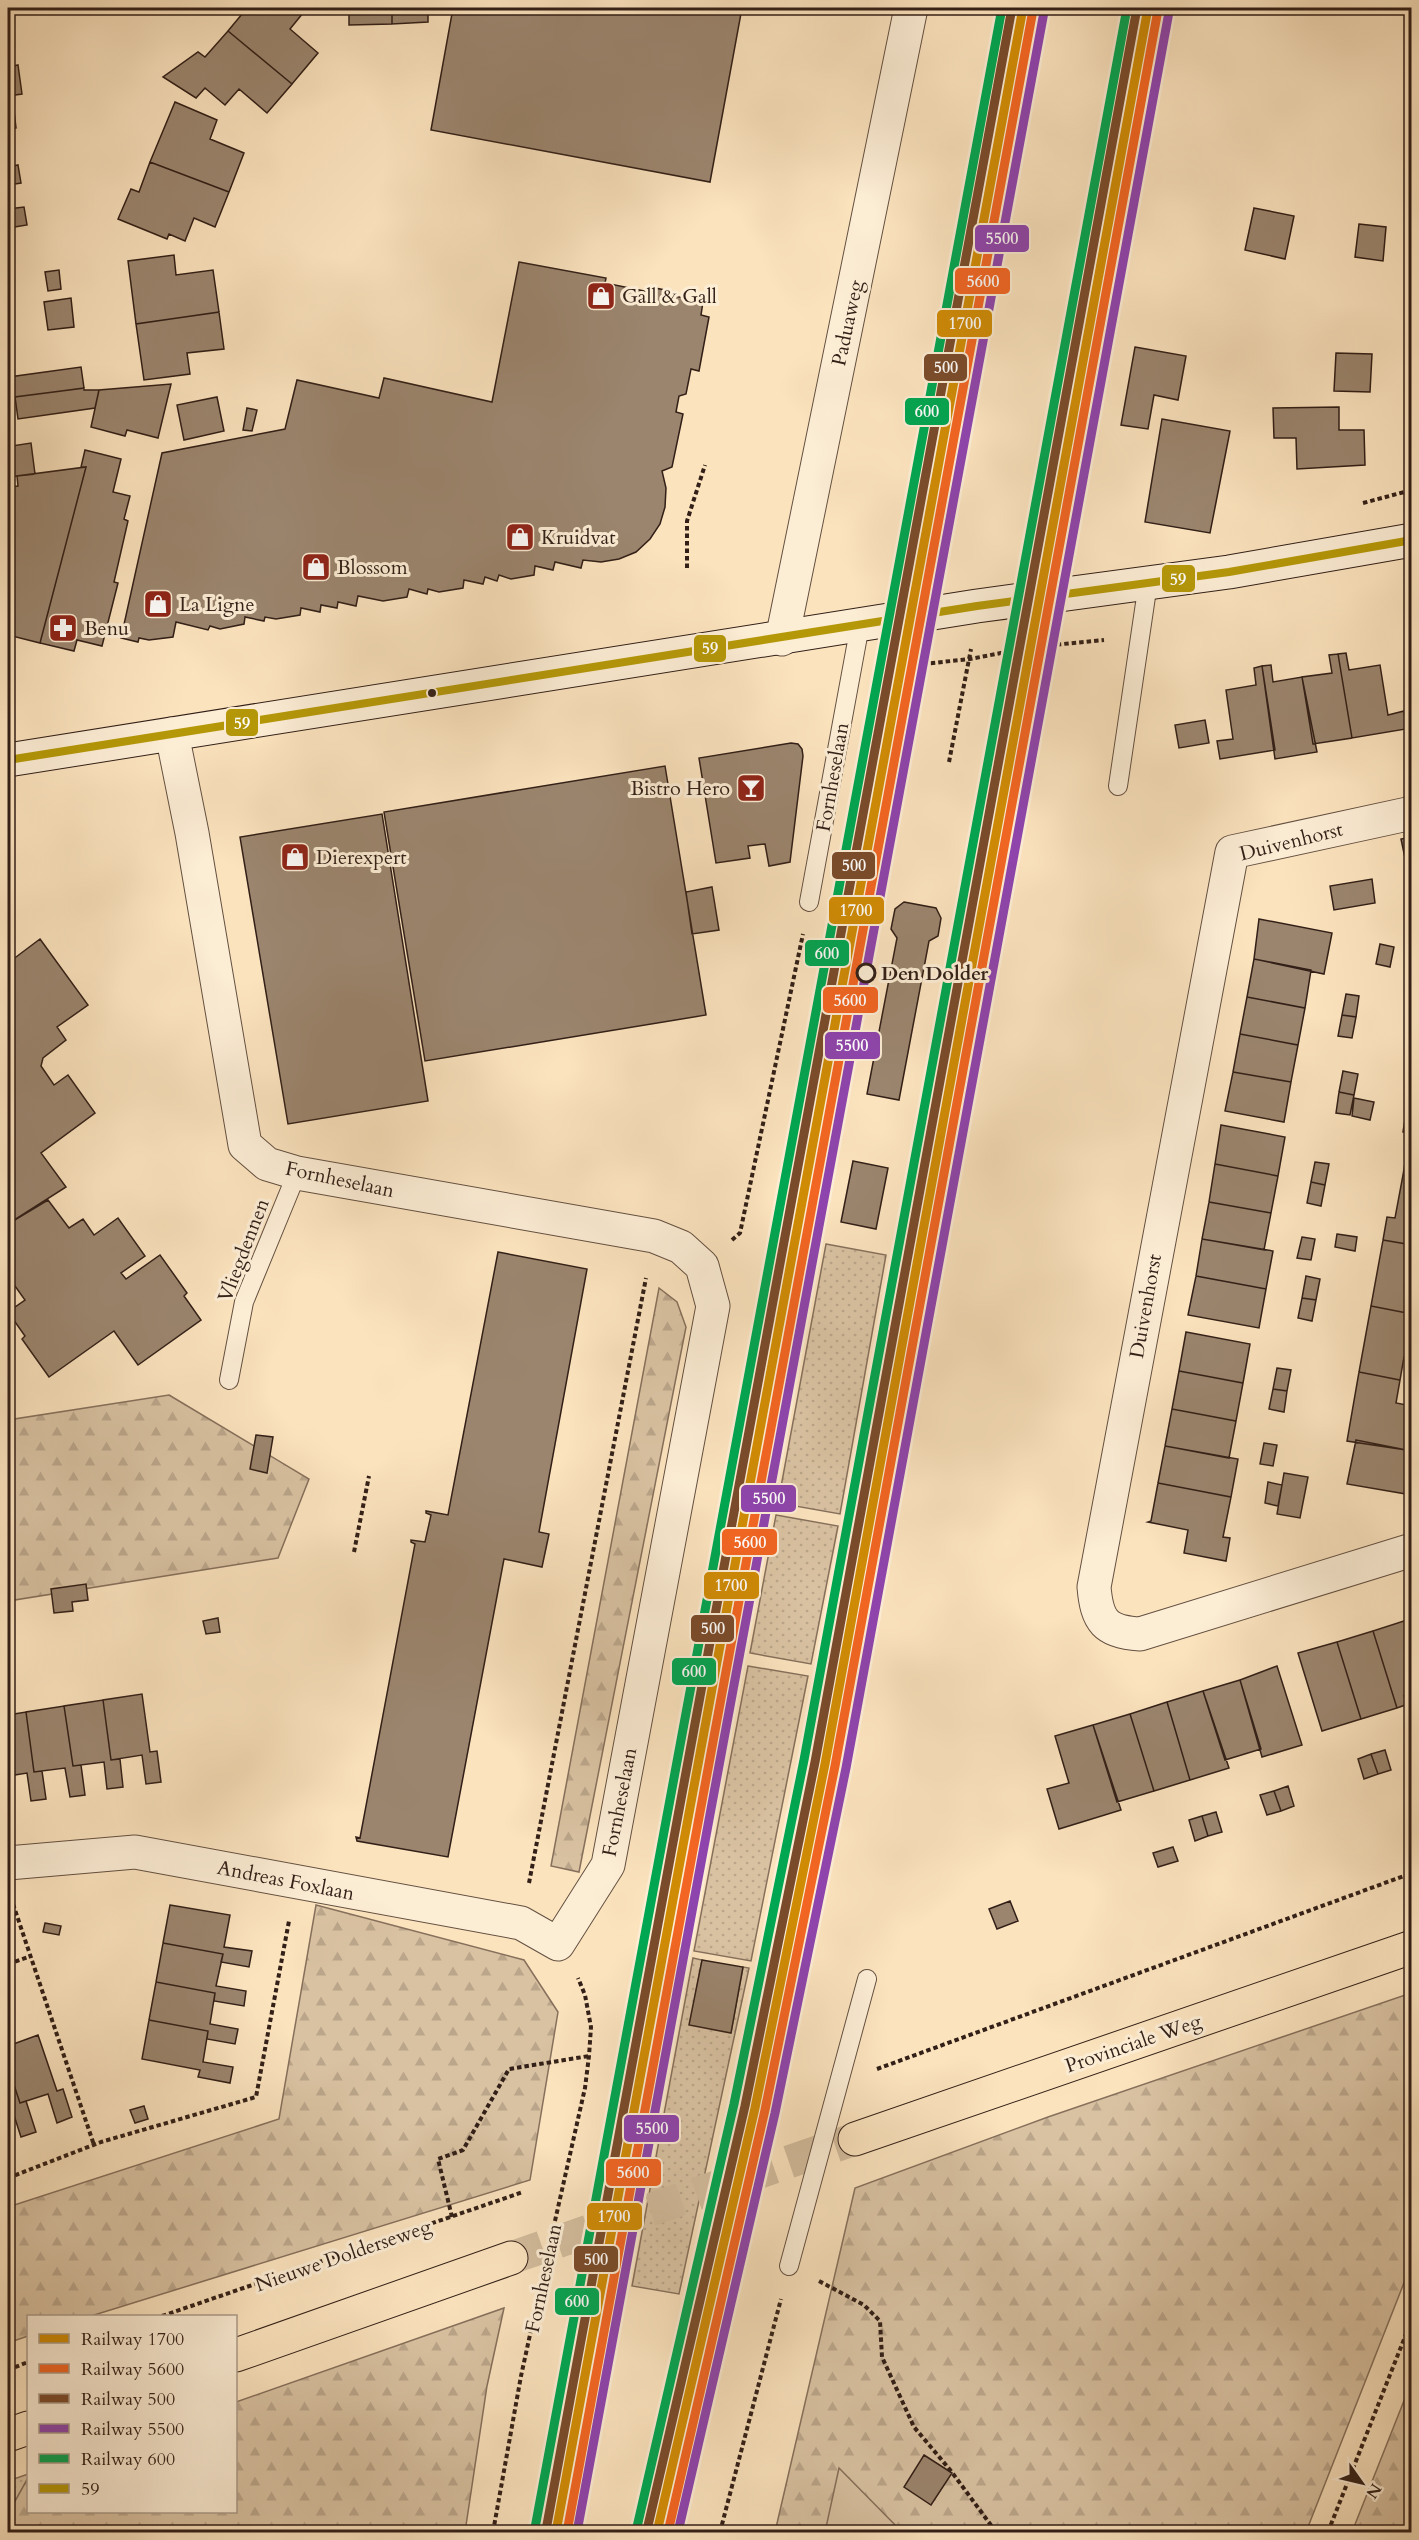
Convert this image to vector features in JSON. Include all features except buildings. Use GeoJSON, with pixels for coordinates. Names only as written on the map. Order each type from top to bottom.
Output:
{"type":"FeatureCollection","features":[{"type":"Feature","properties":{"kind":"main road","name":"Provinciale Weg"},"geometry":{"type":"LineString","coordinates":[[855,2139],[1412,1947]]}},
{"type":"Feature","properties":{"kind":"main road"},"geometry":{"type":"LineString","coordinates":[[237,2355],[511,2258]]}},
{"type":"Feature","properties":{"kind":"main road"},"geometry":{"type":"LineString","coordinates":[[8,2435],[27,2428]]}},
{"type":"Feature","properties":{"kind":"street","name":"Paduaweg"},"geometry":{"type":"LineString","coordinates":[[782,639],[911,8]]}},
{"type":"Feature","properties":{"kind":"street"},"geometry":{"type":"LineString","coordinates":[[8,760],[782,639],[977,606],[1229,572],[1412,540]]}},
{"type":"Feature","properties":{"kind":"street","name":"Fornheselaan"},"geometry":{"type":"LineString","coordinates":[[172,734],[192,833],[245,1145],[267,1164],[297,1173],[654,1236],[681,1247],[702,1266],[713,1306],[608,1865],[558,1944]]}},
{"type":"Feature","properties":{"kind":"street","name":"Duivenhorst"},"geometry":{"type":"LineString","coordinates":[[1412,813],[1232,852],[1094,1587],[1095,1603],[1104,1623],[1119,1632],[1140,1634],[1412,1550]]}},
{"type":"Feature","properties":{"kind":"street","name":"Andreas Foxlaan"},"geometry":{"type":"LineString","coordinates":[[8,1863],[135,1852],[521,1923],[558,1944]]}},
{"type":"Feature","properties":{"kind":"lane"},"geometry":{"type":"LineString","coordinates":[[1118,786],[1148,583]]}},
{"type":"Feature","properties":{"kind":"lane","name":"Fornheselaan"},"geometry":{"type":"LineString","coordinates":[[809,902],[860,625]]}},
{"type":"Feature","properties":{"kind":"lane","name":"Vliegdennen"},"geometry":{"type":"LineString","coordinates":[[229,1380],[243,1302],[297,1173]]}},
{"type":"Feature","properties":{"kind":"lane"},"geometry":{"type":"LineString","coordinates":[[789,2266],[867,1979]]}},
{"type":"Feature","properties":{"kind":"path"},"geometry":{"type":"LineString","coordinates":[[687,568],[687,521],[705,465]]}},
{"type":"Feature","properties":{"kind":"path"},"geometry":{"type":"LineString","coordinates":[[949,762],[970,658],[977,606]]}},
{"type":"Feature","properties":{"kind":"path"},"geometry":{"type":"LineString","coordinates":[[851,673],[970,658],[1032,647],[1141,636]]}},
{"type":"Feature","properties":{"kind":"path"},"geometry":{"type":"LineString","coordinates":[[702,1266],[740,1233],[809,902]]}},
{"type":"Feature","properties":{"kind":"path"},"geometry":{"type":"LineString","coordinates":[[521,1923],[654,1236]]}},
{"type":"Feature","properties":{"kind":"path"},"geometry":{"type":"LineString","coordinates":[[354,1552],[369,1476]]}},
{"type":"Feature","properties":{"kind":"path"},"geometry":{"type":"LineString","coordinates":[[868,2073],[1412,1873]]}},
{"type":"Feature","properties":{"kind":"path"},"geometry":{"type":"LineString","coordinates":[[8,2178],[94,2145],[256,2097],[296,1882]]}},
{"type":"Feature","properties":{"kind":"path"},"geometry":{"type":"LineString","coordinates":[[11,1897],[94,2145]]}},
{"type":"Feature","properties":{"kind":"path","name":"Fornheselaan"},"geometry":{"type":"LineString","coordinates":[[549,2249],[585,2088],[591,2027],[585,1995],[575,1970],[558,1944]]}},
{"type":"Feature","properties":{"kind":"path"},"geometry":{"type":"LineString","coordinates":[[8,1964],[31,1956]]}},
{"type":"Feature","properties":{"kind":"path"},"geometry":{"type":"LineString","coordinates":[[452,2217],[438,2159],[463,2150],[509,2069],[589,2056]]}},
{"type":"Feature","properties":{"kind":"path","name":"Nieuwe Dolderseweg"},"geometry":{"type":"LineString","coordinates":[[165,2315],[523,2192]]}},
{"type":"Feature","properties":{"kind":"path"},"geometry":{"type":"LineString","coordinates":[[720,2532],[789,2266]]}},
{"type":"Feature","properties":{"kind":"path"},"geometry":{"type":"LineString","coordinates":[[816,2279],[864,2305],[879,2321],[882,2357],[914,2427],[951,2471],[996,2532]]}},
{"type":"Feature","properties":{"kind":"path","name":"Fornheselaan"},"geometry":{"type":"LineString","coordinates":[[493,2532],[521,2376],[542,2284]]}},
{"type":"Feature","properties":{"kind":"path"},"geometry":{"type":"LineString","coordinates":[[1328,2532],[1412,2319]]}},
{"type":"Feature","properties":{"kind":"path"},"geometry":{"type":"LineString","coordinates":[[8,2370],[27,2362]]}},
{"type":"Feature","properties":{"kind":"green space"},"geometry":{"type":"Polygon","coordinates":[[[826,1244],[886,1255],[840,1514],[778,1503],[826,1244]]]}},
{"type":"Feature","properties":{"kind":"green space"},"geometry":{"type":"Polygon","coordinates":[[[659,1288],[677,1302],[686,1327],[579,1872],[551,1866],[659,1288]]]}},
{"type":"Feature","properties":{"kind":"green space"},"geometry":{"type":"Polygon","coordinates":[[[169,1395],[309,1479],[278,1558],[8,1601],[8,1420],[169,1395]]]}},
{"type":"Feature","properties":{"kind":"green space"},"geometry":{"type":"Polygon","coordinates":[[[776,1515],[838,1526],[811,1664],[750,1653],[776,1515]]]}},
{"type":"Feature","properties":{"kind":"green space"},"geometry":{"type":"Polygon","coordinates":[[[748,1666],[808,1676],[751,1961],[694,1951],[748,1666]]]}},
{"type":"Feature","properties":{"kind":"green space"},"geometry":{"type":"Polygon","coordinates":[[[316,1905],[524,1960],[558,2012],[530,2180],[94,2315],[27,2315],[27,2336],[8,2343],[8,2207],[279,2119],[316,1905]]]}},
{"type":"Feature","properties":{"kind":"green space"},"geometry":{"type":"Polygon","coordinates":[[[693,1958],[702,1960],[690,2024],[731,2032],[743,1967],[749,1968],[679,2294],[632,2286],[693,1958]]]}},
{"type":"Feature","properties":{"kind":"green space"},"geometry":{"type":"Polygon","coordinates":[[[1411,1993],[1411,2265],[1306,2532],[775,2532],[855,2188],[1048,2117],[1411,1993]]]}},
{"type":"Feature","properties":{"kind":"green space"},"geometry":{"type":"Polygon","coordinates":[[[504,2308],[487,2386],[465,2532],[8,2532],[8,2514],[27,2480],[27,2513],[237,2513],[237,2402],[504,2308]]]}},
{"type":"Feature","properties":{"kind":"green space"},"geometry":{"type":"Polygon","coordinates":[[[1411,2383],[1411,2532],[1352,2532],[1411,2383]]]}},
{"type":"Feature","properties":{"kind":"green space"},"geometry":{"type":"Polygon","coordinates":[[[839,2468],[902,2532],[825,2532],[839,2468]]]}},
{"type":"Feature","properties":{"kind":"green space"},"geometry":{"type":"Polygon","coordinates":[[[27,2474],[27,2480],[8,2514],[8,2481],[27,2474]]]}},
{"type":"Feature","properties":{"kind":"tunnel"},"geometry":{"type":"LineString","coordinates":[[511,2258],[855,2139]]}},
{"type":"Feature","properties":{"kind":"rail line","name":"600"},"geometry":{"type":"LineString","coordinates":[[535,2528],[1002,8]]}},
{"type":"Feature","properties":{"kind":"rail line","name":"500"},"geometry":{"type":"LineString","coordinates":[[546,2530],[1012,8]]}},
{"type":"Feature","properties":{"kind":"rail line","name":"1700"},"geometry":{"type":"LineString","coordinates":[[556,2532],[1023,8]]}},
{"type":"Feature","properties":{"kind":"rail line","name":"600"},"geometry":{"type":"LineString","coordinates":[[637,2527],[734,2104],[804,1760],[1127,8]]}},
{"type":"Feature","properties":{"kind":"rail line","name":"500"},"geometry":{"type":"LineString","coordinates":[[647,2530],[745,2106],[815,1762],[1137,8]]}},
{"type":"Feature","properties":{"kind":"rail line","name":"1700"},"geometry":{"type":"LineString","coordinates":[[657,2532],[755,2108],[825,1764],[1148,8]]}},
{"type":"Feature","properties":{"kind":"rail line","name":"5600"},"geometry":{"type":"LineString","coordinates":[[567,2532],[1033,10]]}},
{"type":"Feature","properties":{"kind":"rail line","name":"5600"},"geometry":{"type":"LineString","coordinates":[[668,2532],[765,2110],[835,1766],[1158,10]]}},
{"type":"Feature","properties":{"kind":"rail line","name":"5500"},"geometry":{"type":"LineString","coordinates":[[577,2532],[1044,12]]}},
{"type":"Feature","properties":{"kind":"rail line","name":"5500"},"geometry":{"type":"LineString","coordinates":[[678,2532],[775,2113],[846,1768],[1169,12]]}},
{"type":"Feature","properties":{"kind":"transit line","name":"59"},"geometry":{"type":"LineString","coordinates":[[8,760],[977,606],[1229,572],[1412,540]]}},
{"type":"Feature","properties":{"kind":"place","name":"Gall & Gall"},"geometry":{"type":"Point","coordinates":[601,296]}},
{"type":"Feature","properties":{"kind":"place","name":"Kruidvat"},"geometry":{"type":"Point","coordinates":[520,537]}},
{"type":"Feature","properties":{"kind":"place","name":"Blossom"},"geometry":{"type":"Point","coordinates":[316,567]}},
{"type":"Feature","properties":{"kind":"place","name":"La Ligne"},"geometry":{"type":"Point","coordinates":[158,604]}},
{"type":"Feature","properties":{"kind":"place","name":"Benu"},"geometry":{"type":"Point","coordinates":[63,628]}},
{"type":"Feature","properties":{"kind":"place","name":"Bistro Hero"},"geometry":{"type":"Point","coordinates":[751,788]}},
{"type":"Feature","properties":{"kind":"place","name":"Dierexpert"},"geometry":{"type":"Point","coordinates":[295,857]}},
{"type":"Feature","properties":{"kind":"place","name":"Den Dolder"},"geometry":{"type":"Point","coordinates":[866,973]}}]}
